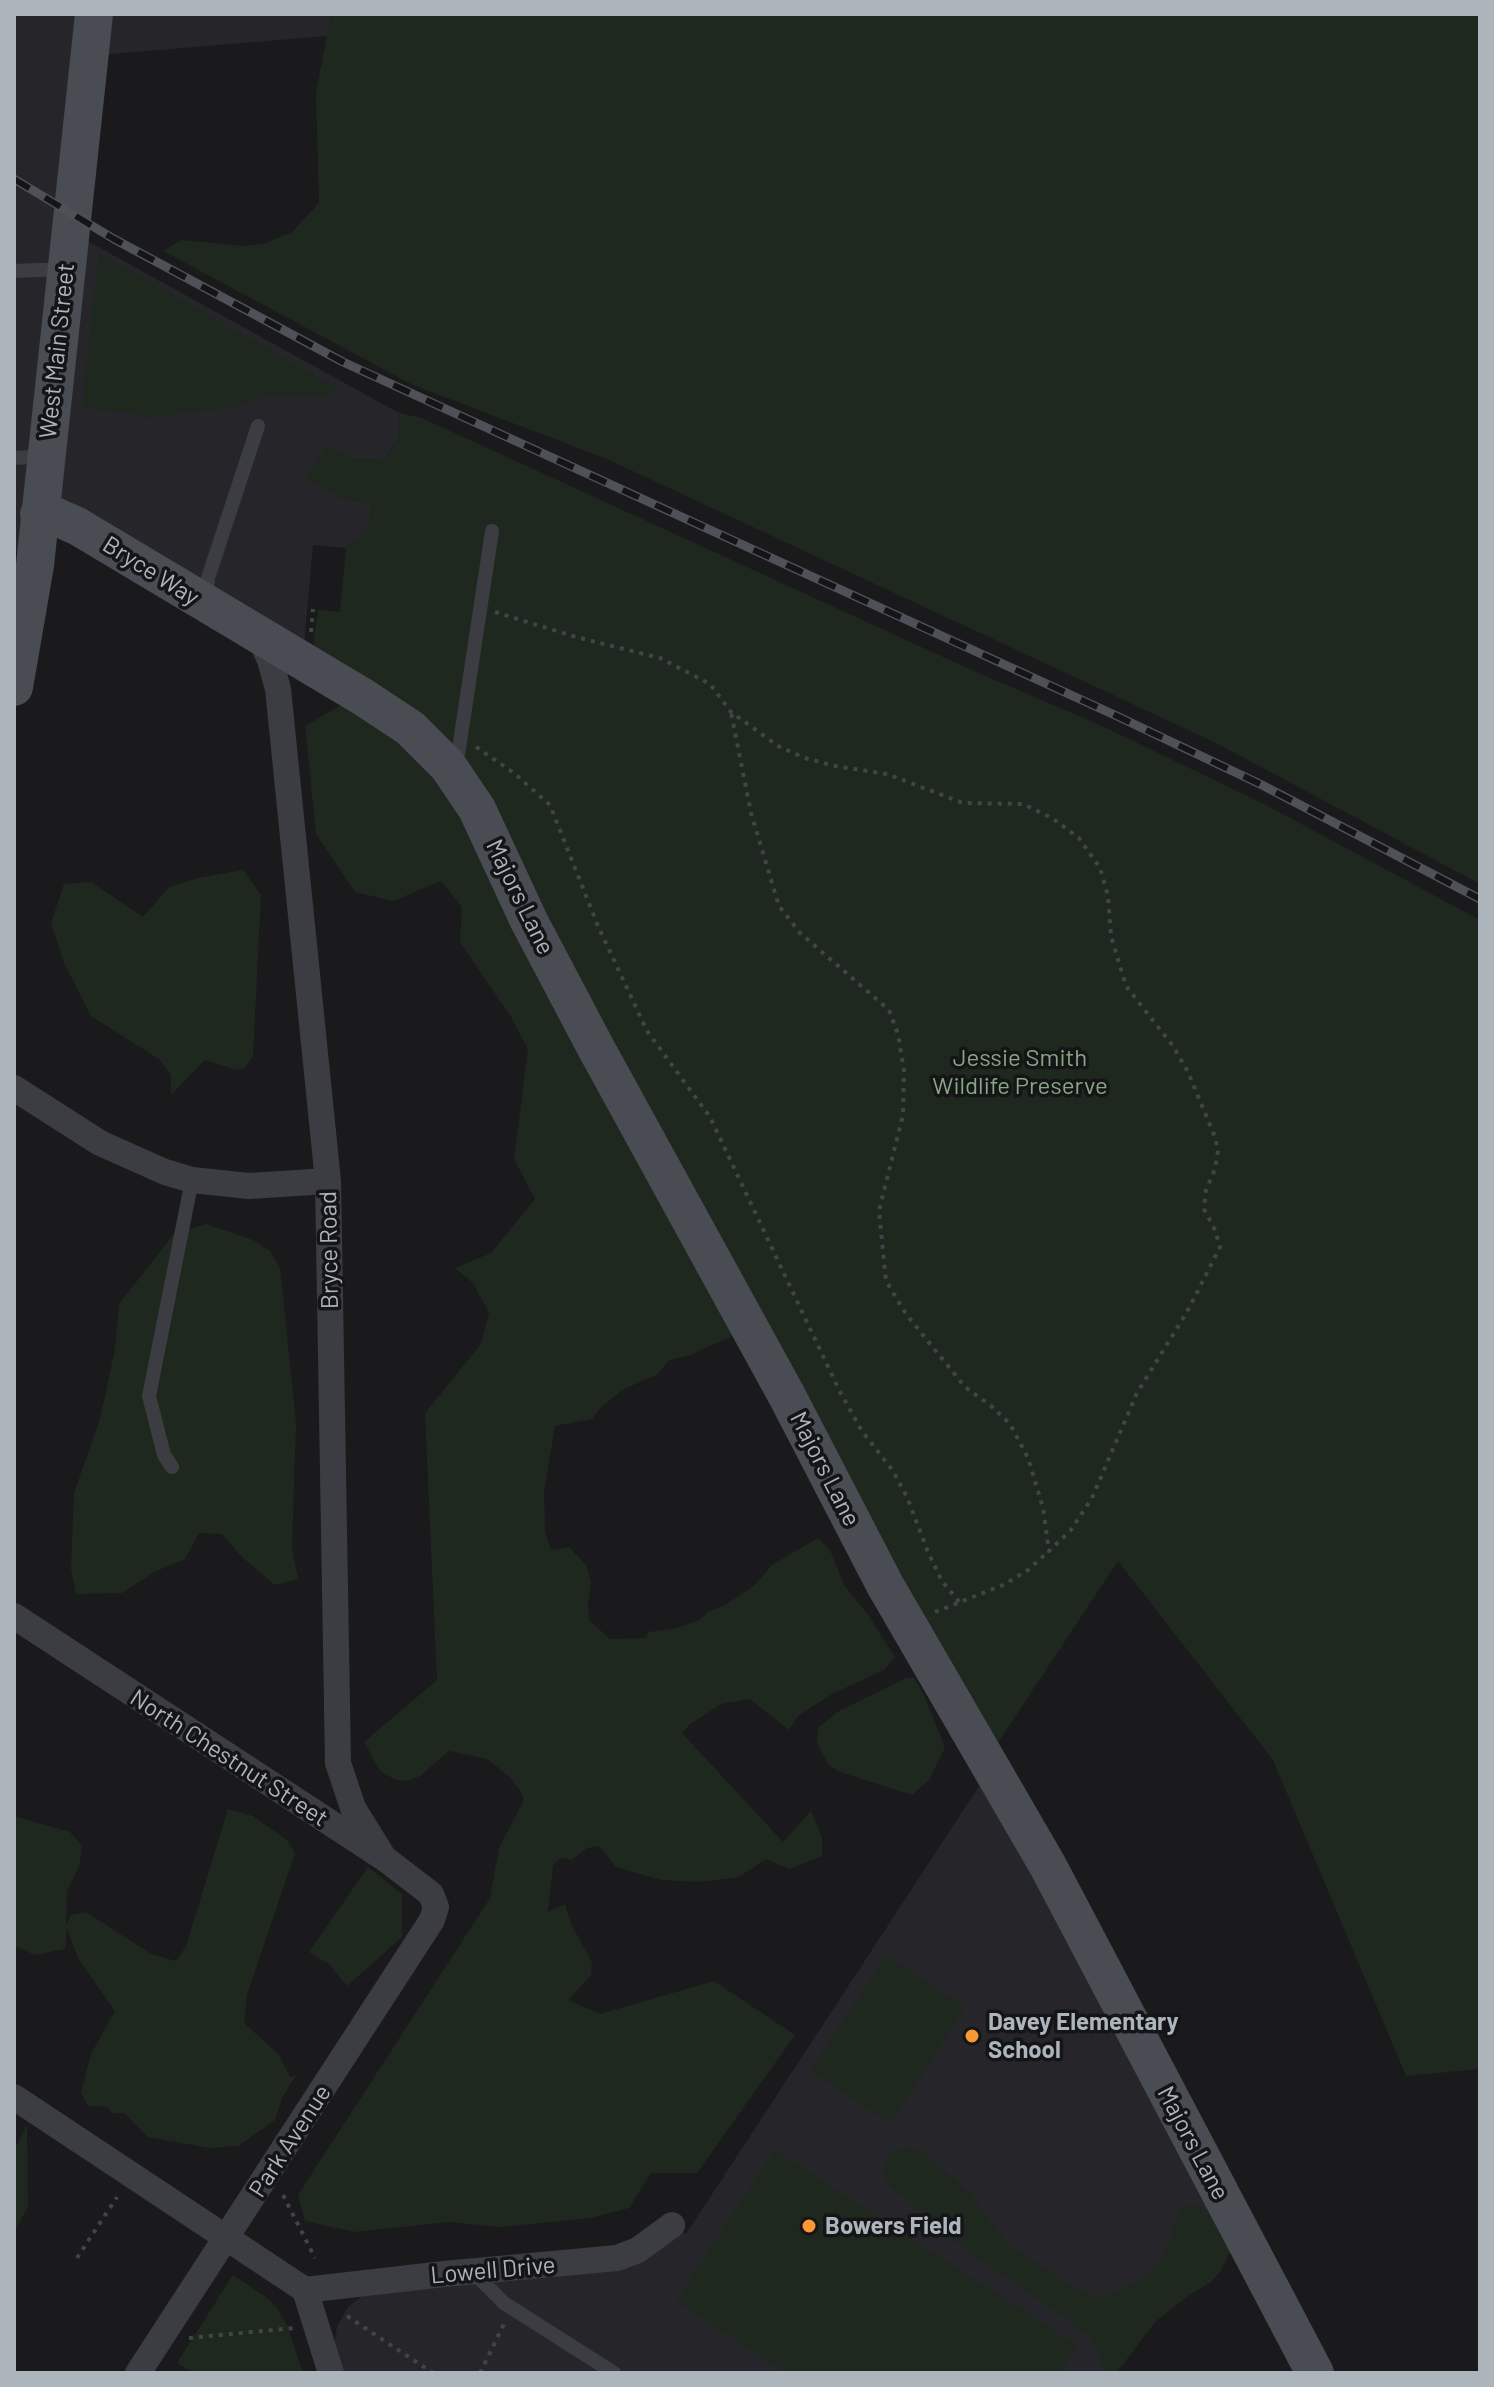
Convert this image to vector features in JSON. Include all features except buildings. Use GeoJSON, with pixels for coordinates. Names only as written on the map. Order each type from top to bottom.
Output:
{"type":"FeatureCollection","features":[{"type":"Feature","properties":{"kind":"street","name":"West Main Street"},"geometry":{"type":"LineString","coordinates":[[16,668],[22,583],[39,514],[30,457],[66,269],[94,14]]}},
{"type":"Feature","properties":{"kind":"street","name":"Bryce Way"},"geometry":{"type":"LineString","coordinates":[[39,514],[52,515],[77,526],[259,636]]}},
{"type":"Feature","properties":{"kind":"street","name":"Majors Lane"},"geometry":{"type":"LineString","coordinates":[[259,636],[466,763],[477,809],[529,921],[582,1023],[787,1396],[885,1585],[1048,1866],[1315,2373]]}},
{"type":"Feature","properties":{"kind":"street","name":"Bryce Road"},"geometry":{"type":"LineString","coordinates":[[259,636],[278,689],[328,1181],[338,1763],[353,1808],[384,1858]]}},
{"type":"Feature","properties":{"kind":"street"},"geometry":{"type":"LineString","coordinates":[[14,1088],[130,1159],[192,1180],[249,1186],[328,1181]]}},
{"type":"Feature","properties":{"kind":"street","name":"North Chestnut Street"},"geometry":{"type":"LineString","coordinates":[[14,1616],[384,1858],[431,1894],[436,1907]]}},
{"type":"Feature","properties":{"kind":"street"},"geometry":{"type":"LineString","coordinates":[[291,1799],[317,1797],[327,1789],[338,1763]]}},
{"type":"Feature","properties":{"kind":"street","name":"Park Avenue"},"geometry":{"type":"LineString","coordinates":[[138,2373],[432,1920],[436,1907]]}},
{"type":"Feature","properties":{"kind":"street"},"geometry":{"type":"LineString","coordinates":[[14,2097],[305,2290],[331,2373]]}},
{"type":"Feature","properties":{"kind":"street","name":"Lowell Drive"},"geometry":{"type":"LineString","coordinates":[[305,2290],[617,2258],[638,2250],[672,2225]]}},
{"type":"Feature","properties":{"kind":"lane"},"geometry":{"type":"LineString","coordinates":[[14,271],[66,269]]}},
{"type":"Feature","properties":{"kind":"lane"},"geometry":{"type":"LineString","coordinates":[[205,605],[208,578],[258,426]]}},
{"type":"Feature","properties":{"kind":"lane"},"geometry":{"type":"LineString","coordinates":[[466,763],[492,531]]}},
{"type":"Feature","properties":{"kind":"lane"},"geometry":{"type":"LineString","coordinates":[[172,1467],[164,1455],[149,1396],[192,1180]]}},
{"type":"Feature","properties":{"kind":"lane"},"geometry":{"type":"LineString","coordinates":[[473,2271],[504,2303],[614,2373]]}},
{"type":"Feature","properties":{"kind":"path"},"geometry":{"type":"LineString","coordinates":[[310,638],[313,609]]}},
{"type":"Feature","properties":{"kind":"path"},"geometry":{"type":"LineString","coordinates":[[501,614],[660,658],[710,684],[731,712],[778,746],[805,758],[887,774],[963,803],[1023,804],[1052,818],[1079,838],[1100,868],[1108,896],[1111,936],[1126,986],[1173,1046],[1188,1072],[1215,1137],[1218,1151],[1215,1169],[1206,1190],[1204,1209],[1220,1247],[1187,1312],[1137,1393],[1092,1498],[1071,1530],[1028,1570],[1003,1585],[953,1605]]}},
{"type":"Feature","properties":{"kind":"path"},"geometry":{"type":"LineString","coordinates":[[731,712],[751,813],[779,906],[800,933],[889,1010],[898,1034],[904,1071],[903,1115],[879,1211],[886,1281],[906,1314],[965,1387],[1010,1424],[1028,1458],[1043,1508],[1049,1551]]}},
{"type":"Feature","properties":{"kind":"path"},"geometry":{"type":"LineString","coordinates":[[466,763],[514,773],[550,805],[598,926],[647,1031],[710,1117],[840,1392],[862,1431],[893,1471],[935,1566],[960,1603]]}},
{"type":"Feature","properties":{"kind":"path"},"geometry":{"type":"LineString","coordinates":[[283,2195],[315,2258]]}},
{"type":"Feature","properties":{"kind":"path"},"geometry":{"type":"LineString","coordinates":[[77,2258],[117,2197]]}},
{"type":"Feature","properties":{"kind":"path"},"geometry":{"type":"LineString","coordinates":[[347,2316],[433,2373]]}},
{"type":"Feature","properties":{"kind":"path"},"geometry":{"type":"LineString","coordinates":[[189,2338],[304,2327]]}},
{"type":"Feature","properties":{"kind":"path"},"geometry":{"type":"LineString","coordinates":[[480,2373],[500,2328]]}},
{"type":"Feature","properties":{"kind":"shaded area"},"geometry":{"type":"Polygon","coordinates":[[[14,14],[94,14],[35,561],[14,551],[14,14]]]}},
{"type":"Feature","properties":{"kind":"shaded area"},"geometry":{"type":"Polygon","coordinates":[[[105,14],[331,14],[328,36],[99,55],[105,14]]]}},
{"type":"Feature","properties":{"kind":"shaded area"},"geometry":{"type":"Polygon","coordinates":[[[78,232],[91,243],[399,413],[400,436],[384,460],[352,459],[326,446],[339,497],[372,504],[369,523],[359,538],[346,548],[313,545],[303,656],[45,510],[78,232]]]}},
{"type":"Feature","properties":{"kind":"shaded area","name":"Davey Elementary School"},"geometry":{"type":"Polygon","coordinates":[[[985,1777],[1220,2211],[1111,2373],[348,2373],[343,2370],[334,2347],[337,2326],[348,2307],[365,2294],[494,2282],[679,2231],[686,2234],[985,1777]]]}},
{"type":"Feature","properties":{"kind":"green space"},"geometry":{"type":"Polygon","coordinates":[[[331,14],[1480,14],[1480,884],[1216,743],[607,459],[413,385],[163,251],[181,240],[244,246],[263,244],[292,232],[319,203],[316,93],[331,14]]]}},
{"type":"Feature","properties":{"kind":"green space"},"geometry":{"type":"Polygon","coordinates":[[[99,253],[337,388],[329,396],[267,396],[233,407],[146,418],[139,414],[82,405],[99,253]]]}},
{"type":"Feature","properties":{"kind":"green space","name":"Jessie Smith Wildlife Preserve"},"geometry":{"type":"Polygon","coordinates":[[[399,413],[422,418],[965,667],[1100,725],[1264,804],[1480,920],[1480,2069],[1406,2076],[1273,1760],[1118,1561],[993,1750],[596,1018],[511,843],[312,652],[318,610],[340,612],[346,548],[359,538],[369,523],[372,504],[339,497],[304,478],[326,446],[352,459],[384,460],[400,436],[399,413]]]}},
{"type":"Feature","properties":{"kind":"green space"},"geometry":{"type":"Polygon","coordinates":[[[353,698],[442,774],[741,1332],[688,1356],[669,1360],[658,1374],[622,1390],[592,1419],[555,1426],[544,1491],[545,1532],[551,1550],[569,1547],[587,1566],[591,1584],[589,1620],[610,1639],[646,1638],[649,1632],[677,1628],[725,1605],[754,1586],[772,1565],[818,1538],[830,1550],[844,1585],[869,1616],[895,1657],[884,1670],[834,1693],[799,1715],[789,1730],[750,1699],[721,1704],[682,1733],[783,1842],[811,1811],[822,1838],[822,1856],[789,1869],[766,1859],[739,1877],[699,1882],[661,1880],[616,1867],[599,1846],[587,1848],[572,1860],[560,1858],[553,1865],[548,1912],[565,1904],[571,1924],[592,1962],[591,1975],[568,2000],[600,2014],[714,1981],[795,2035],[697,2173],[651,2173],[629,2208],[590,2218],[500,2227],[449,2222],[354,2232],[305,2221],[298,2195],[490,1898],[499,1848],[524,1800],[510,1777],[487,1759],[449,1751],[420,1776],[407,1781],[396,1780],[380,1771],[364,1742],[437,1680],[425,1413],[481,1344],[489,1313],[473,1283],[455,1268],[491,1253],[535,1199],[514,1159],[528,1049],[511,1017],[460,942],[462,907],[441,881],[393,901],[355,892],[316,834],[305,726],[353,698]]]}},
{"type":"Feature","properties":{"kind":"green space"},"geometry":{"type":"Polygon","coordinates":[[[243,870],[261,895],[253,1056],[244,1068],[237,1070],[205,1060],[171,1095],[171,1075],[159,1059],[91,1016],[64,963],[51,923],[64,884],[91,882],[143,917],[169,887],[243,870]]]}},
{"type":"Feature","properties":{"kind":"green space"},"geometry":{"type":"Polygon","coordinates":[[[206,1224],[253,1240],[270,1251],[280,1268],[296,1423],[292,1547],[298,1579],[275,1585],[242,1557],[222,1534],[199,1533],[185,1559],[154,1572],[122,1593],[76,1594],[71,1570],[74,1493],[100,1419],[115,1349],[119,1304],[174,1234],[206,1224]]]}},
{"type":"Feature","properties":{"kind":"green space"},"geometry":{"type":"Polygon","coordinates":[[[906,1678],[914,1678],[924,1695],[945,1747],[929,1780],[912,1795],[840,1772],[828,1764],[817,1743],[818,1728],[837,1712],[906,1678]]]}},
{"type":"Feature","properties":{"kind":"green space"},"geometry":{"type":"Polygon","coordinates":[[[228,1809],[253,1816],[288,1841],[295,1853],[247,1995],[244,2023],[279,2055],[290,2077],[296,2075],[282,2098],[275,2120],[238,2146],[209,2148],[148,2137],[124,2113],[112,2113],[107,2107],[88,2106],[81,2092],[91,2054],[115,2011],[78,1958],[67,1928],[65,1949],[35,1955],[14,1946],[14,1816],[70,1832],[82,1846],[79,1867],[67,1891],[66,1924],[71,1915],[86,1912],[151,1954],[176,1961],[186,1946],[228,1809]]]}},
{"type":"Feature","properties":{"kind":"green space"},"geometry":{"type":"Polygon","coordinates":[[[368,1867],[402,1894],[402,1937],[347,1986],[329,1964],[309,1952],[368,1867]]]}},
{"type":"Feature","properties":{"kind":"green space"},"geometry":{"type":"Polygon","coordinates":[[[886,1955],[966,2007],[891,2124],[810,2071],[886,1955]]]}},
{"type":"Feature","properties":{"kind":"green space"},"geometry":{"type":"Polygon","coordinates":[[[27,2125],[28,2207],[14,2232],[14,2150],[27,2125]]]}},
{"type":"Feature","properties":{"kind":"green space"},"geometry":{"type":"Polygon","coordinates":[[[910,2148],[926,2153],[971,2194],[1006,2242],[1070,2285],[1091,2295],[1108,2296],[1144,2277],[1164,2254],[1179,2209],[1190,2205],[1210,2213],[1232,2248],[1220,2272],[1211,2282],[1155,2322],[1118,2371],[1106,2371],[1102,2367],[1097,2346],[1086,2333],[956,2243],[887,2184],[884,2168],[891,2153],[910,2148]]]}},
{"type":"Feature","properties":{"kind":"green space","name":"Bowers Field"},"geometry":{"type":"Polygon","coordinates":[[[775,2150],[1078,2346],[1061,2373],[787,2373],[676,2301],[775,2150]]]}},
{"type":"Feature","properties":{"kind":"green space"},"geometry":{"type":"Polygon","coordinates":[[[233,2275],[269,2299],[277,2308],[287,2325],[303,2373],[193,2373],[177,2363],[233,2275]]]}},
{"type":"Feature","properties":{"kind":"railway"},"geometry":{"type":"LineString","coordinates":[[14,179],[114,239],[343,362],[1119,717],[1262,785],[1480,899]]}},
{"type":"Feature","properties":{"kind":"place","name":"Davey Elementary School"},"geometry":{"type":"Point","coordinates":[972,2036]}},
{"type":"Feature","properties":{"kind":"place","name":"Bowers Field"},"geometry":{"type":"Point","coordinates":[809,2226]}}]}
